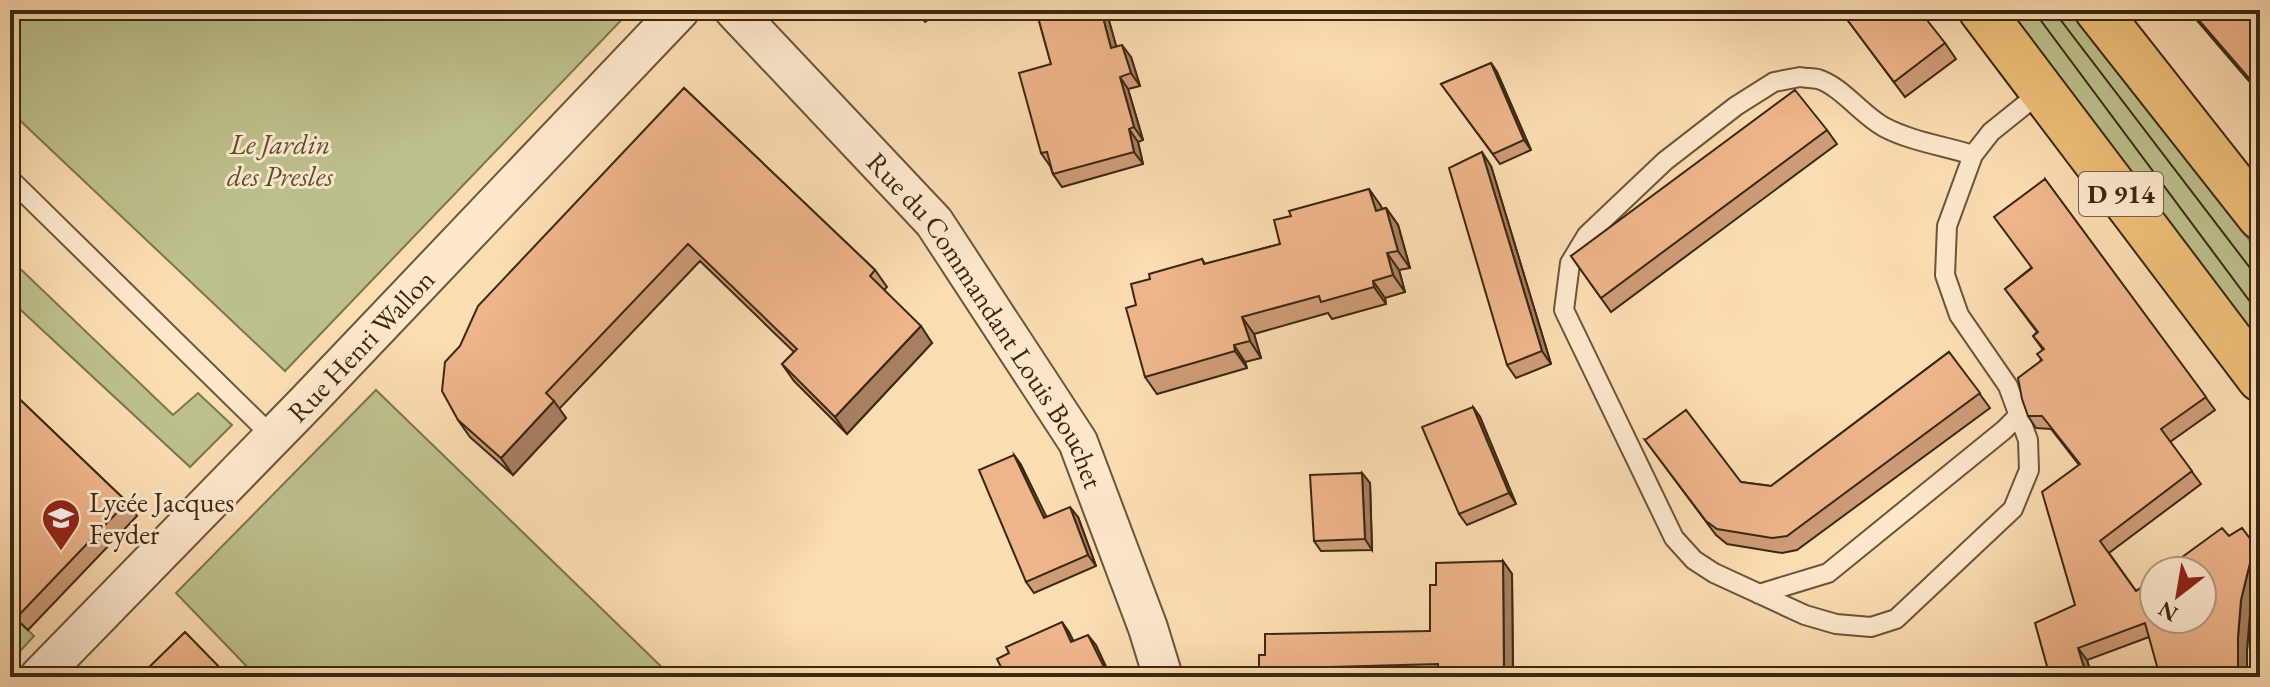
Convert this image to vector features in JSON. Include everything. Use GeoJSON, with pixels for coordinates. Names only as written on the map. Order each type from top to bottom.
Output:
{"type":"FeatureCollection","features":[{"type":"Feature","properties":{"kind":"main road","name":"D 914"},"geometry":{"type":"LineString","coordinates":[[1981,10],[2260,379]]}},
{"type":"Feature","properties":{"kind":"main road"},"geometry":{"type":"LineString","coordinates":[[2097,10],[2260,217]]}},
{"type":"Feature","properties":{"kind":"street","name":"Rue Henri Wallon"},"geometry":{"type":"LineString","coordinates":[[39,677],[273,437],[680,10]]}},
{"type":"Feature","properties":{"kind":"street","name":"Rue du Commandant Louis Bouchet"},"geometry":{"type":"LineString","coordinates":[[734,10],[934,222],[1078,442],[1148,628],[1163,677]]}},
{"type":"Feature","properties":{"kind":"lane"},"geometry":{"type":"LineString","coordinates":[[1973,155],[1884,127],[1819,80],[1800,77],[1774,82],[1736,106],[1665,161],[1587,235],[1570,263],[1564,310],[1674,538],[1694,560],[1714,573],[1805,615],[1836,624],[1871,627],[1896,619],[2013,509],[2029,470],[2028,440],[2008,386],[1959,315],[1945,275],[1947,226],[1973,155],[1991,132],[2042,91]]}},
{"type":"Feature","properties":{"kind":"lane"},"geometry":{"type":"LineString","coordinates":[[10,179],[273,437]]}},
{"type":"Feature","properties":{"kind":"lane"},"geometry":{"type":"LineString","coordinates":[[1759,594],[1828,573],[2018,416]]}},
{"type":"Feature","properties":{"kind":"green space","name":"Le Jardin des Presles"},"geometry":{"type":"Polygon","coordinates":[[[10,10],[631,10],[285,371],[10,111],[10,10]]]}},
{"type":"Feature","properties":{"kind":"green space"},"geometry":{"type":"Polygon","coordinates":[[[2006,10],[2071,10],[2260,254],[2260,348],[2006,10]]]}},
{"type":"Feature","properties":{"kind":"green space"},"geometry":{"type":"Polygon","coordinates":[[[10,259],[173,415],[198,393],[232,425],[190,467],[10,300],[10,259]]]}},
{"type":"Feature","properties":{"kind":"green space"},"geometry":{"type":"Polygon","coordinates":[[[376,390],[672,677],[257,677],[176,593],[376,390]]]}},
{"type":"Feature","properties":{"kind":"green space"},"geometry":{"type":"Polygon","coordinates":[[[10,613],[34,636],[10,662],[10,613]]]}},
{"type":"Feature","properties":{"kind":"building"},"geometry":{"type":"Polygon","coordinates":[[[1036,10],[1101,10],[1111,48],[1122,45],[1131,73],[1120,77],[1134,127],[1129,129],[1134,152],[1053,174],[1047,152],[1041,153],[1019,73],[1051,64],[1036,10]]]}},
{"type":"Feature","properties":{"kind":"building"},"geometry":{"type":"Polygon","coordinates":[[[1840,10],[1919,10],[1945,43],[1894,82],[1840,10]]]}},
{"type":"Feature","properties":{"kind":"building"},"geometry":{"type":"Polygon","coordinates":[[[2190,10],[2260,10],[2260,91],[2190,10]]]}},
{"type":"Feature","properties":{"kind":"building"},"geometry":{"type":"Polygon","coordinates":[[[1491,63],[1524,140],[1493,154],[1441,84],[1491,63]]]}},
{"type":"Feature","properties":{"kind":"building"},"geometry":{"type":"Polygon","coordinates":[[[684,88],[875,270],[870,276],[921,326],[835,417],[782,364],[797,349],[688,244],[546,393],[554,401],[501,458],[458,420],[442,391],[445,362],[460,346],[478,306],[684,88]]]}},
{"type":"Feature","properties":{"kind":"building"},"geometry":{"type":"Polygon","coordinates":[[[1795,90],[1827,130],[1601,298],[1571,256],[1795,90]]]}},
{"type":"Feature","properties":{"kind":"building"},"geometry":{"type":"Polygon","coordinates":[[[1482,152],[1542,351],[1507,365],[1449,168],[1482,152]]]}},
{"type":"Feature","properties":{"kind":"building"},"geometry":{"type":"Polygon","coordinates":[[[2045,179],[2206,397],[2161,429],[2192,471],[2100,541],[2136,591],[2138,590],[2138,626],[2078,648],[2087,677],[2050,677],[2035,623],[2075,605],[2042,492],[2080,464],[2042,416],[2028,416],[2022,399],[2018,378],[2042,360],[2037,354],[2044,349],[2033,336],[2038,332],[2005,289],[2032,268],[1994,217],[2045,179]]]}},
{"type":"Feature","properties":{"kind":"building"},"geometry":{"type":"Polygon","coordinates":[[[1369,189],[1376,211],[1386,208],[1398,251],[1387,253],[1393,275],[1373,281],[1374,287],[1321,302],[1319,296],[1242,317],[1250,341],[1234,345],[1235,351],[1145,377],[1126,308],[1136,305],[1131,284],[1150,279],[1149,274],[1202,259],[1204,264],[1280,244],[1274,220],[1291,216],[1289,211],[1369,189]]]}},
{"type":"Feature","properties":{"kind":"building"},"geometry":{"type":"Polygon","coordinates":[[[1949,352],[1980,393],[1787,536],[1772,538],[1717,529],[1706,521],[1645,440],[1686,410],[1741,482],[1771,486],[1949,352]]]}},
{"type":"Feature","properties":{"kind":"building"},"geometry":{"type":"Polygon","coordinates":[[[10,390],[127,502],[18,616],[10,609],[10,390]]]}},
{"type":"Feature","properties":{"kind":"building"},"geometry":{"type":"Polygon","coordinates":[[[1473,407],[1509,493],[1459,514],[1422,427],[1473,407]]]}},
{"type":"Feature","properties":{"kind":"building"},"geometry":{"type":"Polygon","coordinates":[[[1014,455],[1044,518],[1070,507],[1088,555],[1026,582],[979,470],[1014,455]]]}},
{"type":"Feature","properties":{"kind":"building"},"geometry":{"type":"Polygon","coordinates":[[[1362,473],[1365,539],[1314,541],[1310,475],[1362,473]]]}},
{"type":"Feature","properties":{"kind":"building"},"geometry":{"type":"Polygon","coordinates":[[[2222,528],[2229,536],[2242,528],[2257,548],[2241,600],[2238,677],[2160,677],[2148,635],[2218,635],[2218,555],[2185,555],[2222,528]]]}},
{"type":"Feature","properties":{"kind":"building"},"geometry":{"type":"Polygon","coordinates":[[[1503,561],[1504,677],[1479,677],[1477,672],[1438,674],[1438,664],[1330,667],[1330,677],[1259,677],[1259,655],[1265,655],[1265,634],[1430,631],[1430,585],[1436,585],[1436,563],[1503,561]]]}},
{"type":"Feature","properties":{"kind":"building"},"geometry":{"type":"Polygon","coordinates":[[[1062,622],[1071,642],[1088,635],[1109,677],[1006,677],[997,659],[1009,653],[1006,647],[1062,622]]]}},
{"type":"Feature","properties":{"kind":"building"},"geometry":{"type":"Polygon","coordinates":[[[185,632],[229,677],[139,677],[185,632]]]}},
{"type":"Feature","properties":{"kind":"tram line"},"geometry":{"type":"LineString","coordinates":[[2033,10],[2260,315]]}},
{"type":"Feature","properties":{"kind":"tram line"},"geometry":{"type":"LineString","coordinates":[[2053,10],[2260,281]]}},
{"type":"Feature","properties":{"kind":"place","name":"Lycée Jacques Feyder"},"geometry":{"type":"Point","coordinates":[61,552]}}]}
